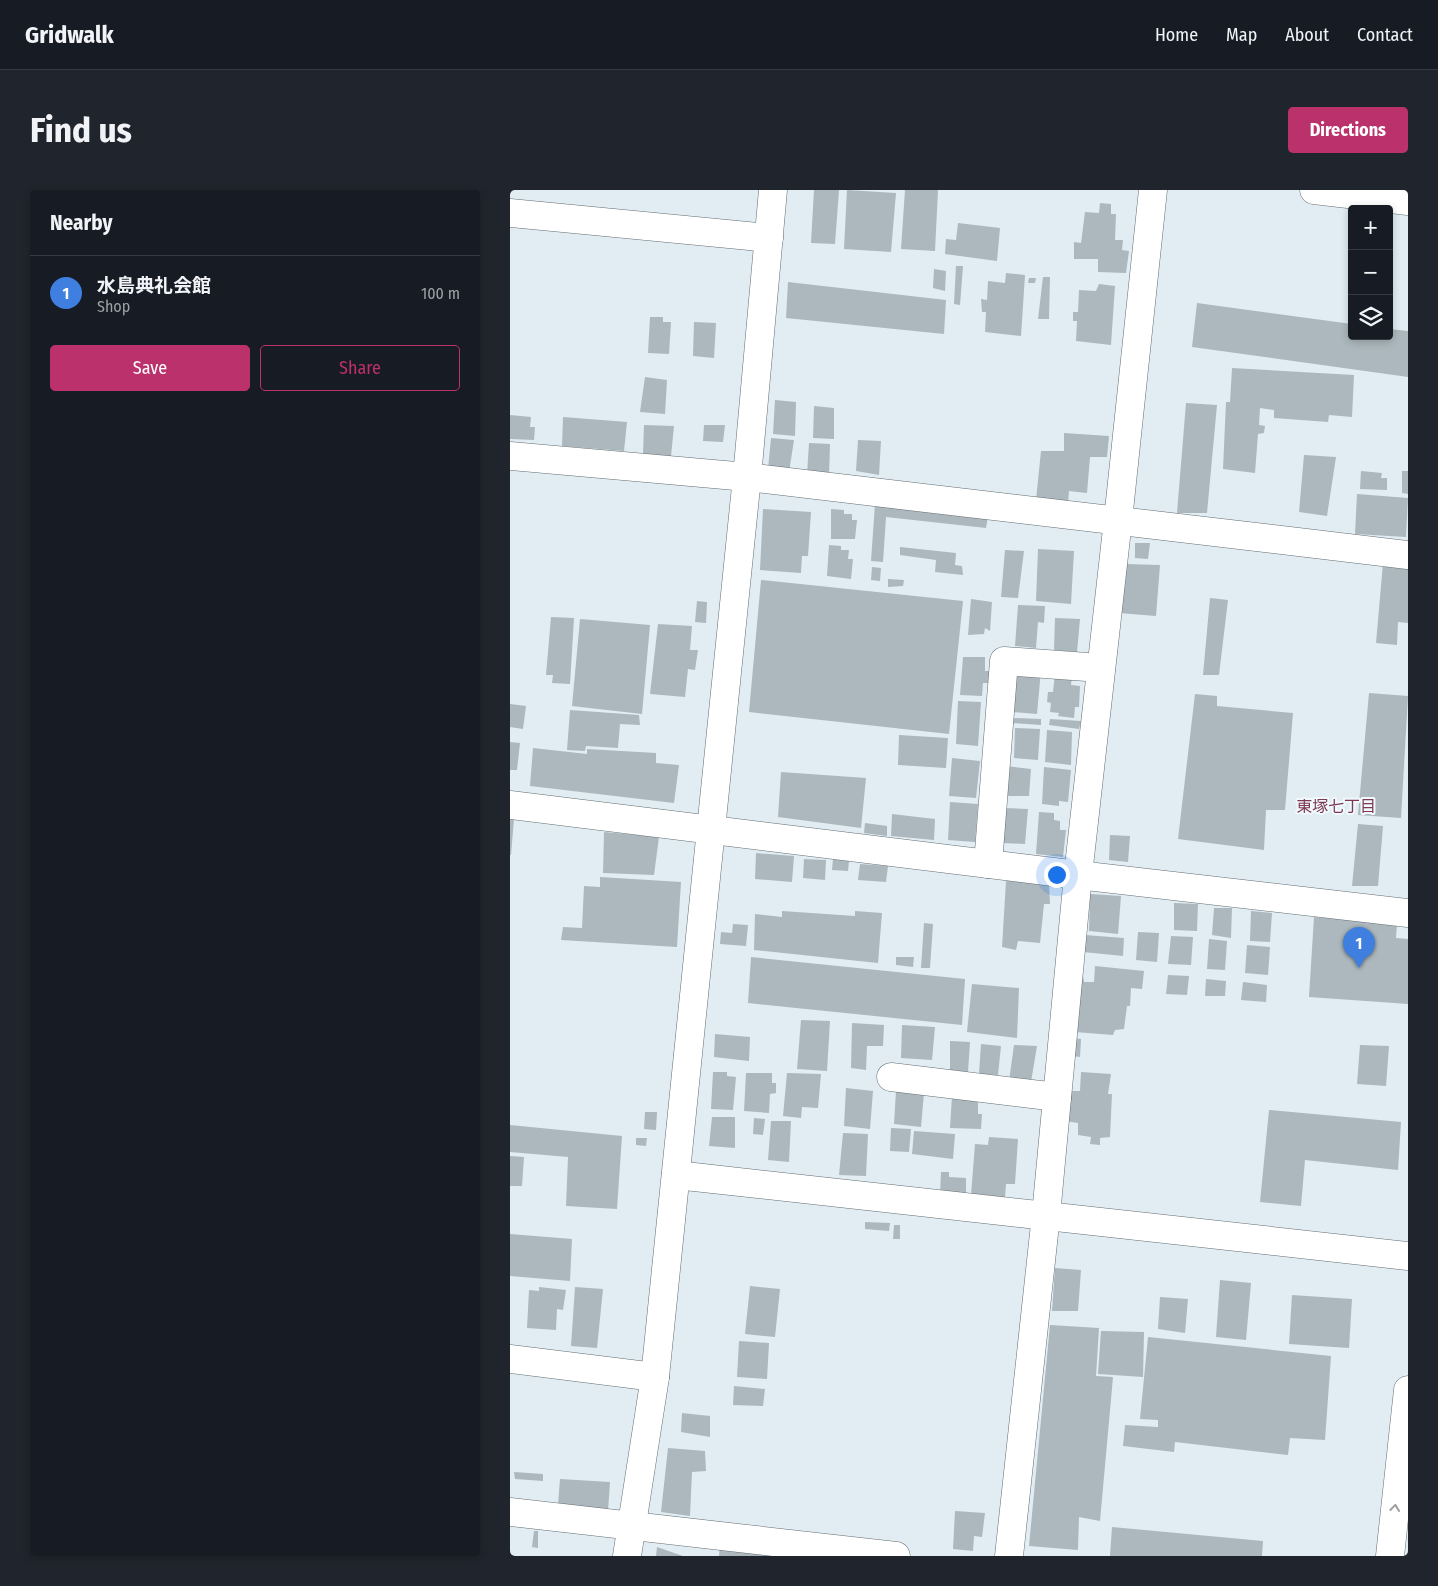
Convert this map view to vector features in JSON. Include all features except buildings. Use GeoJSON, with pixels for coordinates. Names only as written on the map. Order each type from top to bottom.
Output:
{"type":"FeatureCollection","features":[{"type":"Feature","properties":{"kind":"main road"},"geometry":{"type":"LineString","coordinates":[[627,1556],[655,1377],[747,477],[773,190]]}},
{"type":"Feature","properties":{"kind":"main road"},"geometry":{"type":"LineString","coordinates":[[1009,1556],[1046,1215],[1078,875],[1153,190]]}},
{"type":"Feature","properties":{"kind":"main road"},"geometry":{"type":"LineString","coordinates":[[1314,190],[1408,201]]}},
{"type":"Feature","properties":{"kind":"main road"},"geometry":{"type":"LineString","coordinates":[[510,213],[769,238]]}},
{"type":"Feature","properties":{"kind":"main road"},"geometry":{"type":"LineString","coordinates":[[510,456],[747,477],[1408,555]]}},
{"type":"Feature","properties":{"kind":"main road"},"geometry":{"type":"LineString","coordinates":[[988,864],[1004,661],[1102,668]]}},
{"type":"Feature","properties":{"kind":"main road"},"geometry":{"type":"LineString","coordinates":[[510,805],[1078,875],[1408,913]]}},
{"type":"Feature","properties":{"kind":"main road"},"geometry":{"type":"LineString","coordinates":[[891,1077],[1057,1097]]}},
{"type":"Feature","properties":{"kind":"main road"},"geometry":{"type":"LineString","coordinates":[[676,1175],[1408,1256]]}},
{"type":"Feature","properties":{"kind":"main road"},"geometry":{"type":"LineString","coordinates":[[510,1359],[655,1377]]}},
{"type":"Feature","properties":{"kind":"main road"},"geometry":{"type":"LineString","coordinates":[[1390,1556],[1408,1390]]}},
{"type":"Feature","properties":{"kind":"main road"},"geometry":{"type":"LineString","coordinates":[[510,1512],[896,1556]]}},
{"type":"Feature","properties":{"kind":"place","name":"水島典礼会館"},"geometry":{"type":"Point","coordinates":[1359,968]}},
{"type":"Feature","properties":{"kind":"district","name":"東塚七丁目"},"geometry":{"type":"Point","coordinates":[1336,806]}}]}
